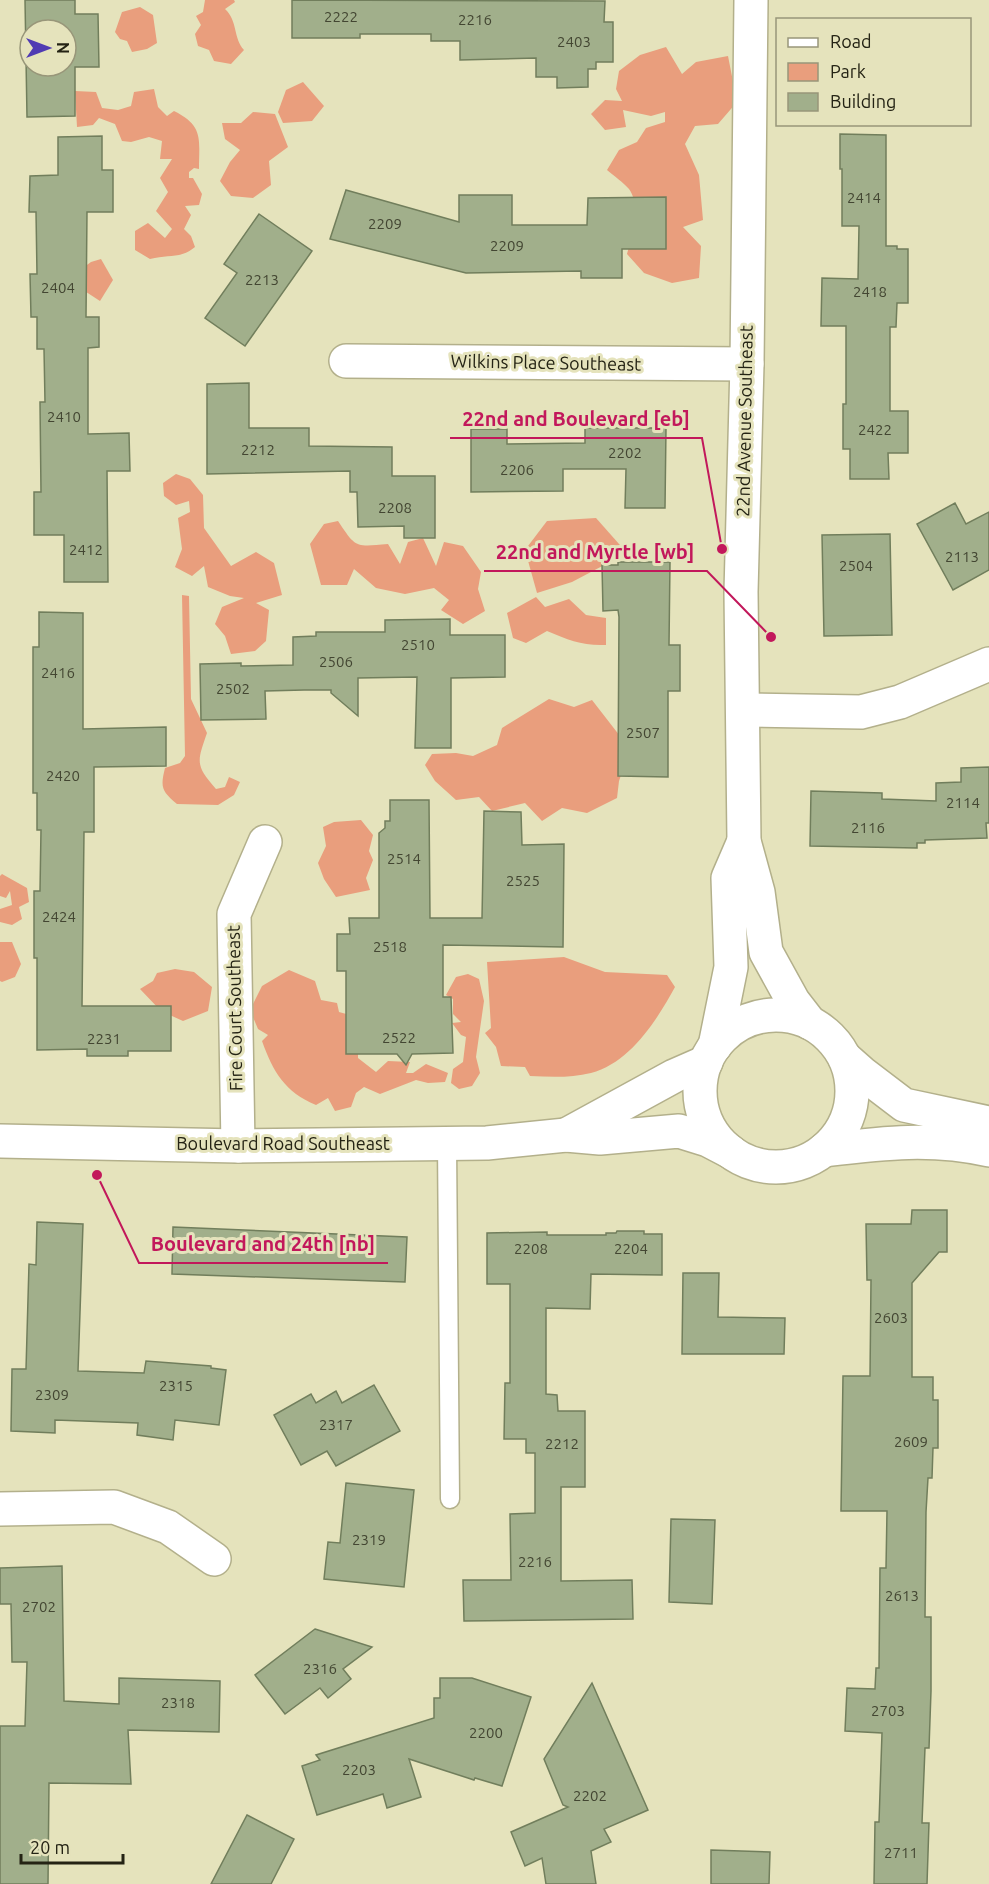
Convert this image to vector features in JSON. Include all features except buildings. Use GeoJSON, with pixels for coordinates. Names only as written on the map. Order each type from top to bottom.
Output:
{"type":"FeatureCollection","features":[{"type":"Feature","properties":{"kind":"street","name":"22nd Avenue Southeast"},"geometry":{"type":"LineString","coordinates":[[751,0],[747,364],[741,592],[744,841],[758,892],[766,952],[810,1023]]}},
{"type":"Feature","properties":{"kind":"street","name":"Wilkins Place Southeast"},"geometry":{"type":"LineString","coordinates":[[346,361],[747,364]]}},
{"type":"Feature","properties":{"kind":"street"},"geometry":{"type":"LineString","coordinates":[[743,710],[861,712],[900,702],[989,663]]}},
{"type":"Feature","properties":{"kind":"street","name":"22nd Avenue Southeast"},"geometry":{"type":"LineString","coordinates":[[710,1054],[731,968],[728,878],[744,841]]}},
{"type":"Feature","properties":{"kind":"street","name":"Fire Court Southeast"},"geometry":{"type":"LineString","coordinates":[[238,1146],[234,914],[265,842]]}},
{"type":"Feature","properties":{"kind":"street"},"geometry":{"type":"LineString","coordinates":[[845,1058],[852,1082],[850,1107],[841,1131],[824,1150],[803,1162],[778,1167],[753,1163],[731,1152],[714,1134],[703,1112],[700,1086],[710,1054],[738,1024],[762,1016],[787,1015],[810,1023],[831,1037],[845,1058],[904,1105],[989,1123]]}},
{"type":"Feature","properties":{"kind":"street","name":"Boulevard Road Southeast"},"geometry":{"type":"LineString","coordinates":[[566,1135],[710,1054]]}},
{"type":"Feature","properties":{"kind":"street","name":"Boulevard Road Southeast"},"geometry":{"type":"LineString","coordinates":[[0,1141],[238,1146],[487,1143],[566,1135],[600,1138],[679,1131],[708,1140],[731,1152]]}},
{"type":"Feature","properties":{"kind":"street"},"geometry":{"type":"LineString","coordinates":[[824,1150],[898,1142],[940,1142],[989,1150]]}},
{"type":"Feature","properties":{"kind":"street"},"geometry":{"type":"LineString","coordinates":[[0,1509],[114,1507],[168,1527],[214,1559]]}},
{"type":"Feature","properties":{"kind":"lane"},"geometry":{"type":"LineString","coordinates":[[447,1143],[450,1499]]}},
{"type":"Feature","properties":{"kind":"green space"},"geometry":{"type":"Polygon","coordinates":[[[205,0],[234,0],[235,2],[225,9],[232,19],[238,40],[244,50],[231,64],[214,61],[209,50],[198,46],[195,34],[201,25],[196,16],[203,12],[205,0]]]}},
{"type":"Feature","properties":{"kind":"green space"},"geometry":{"type":"Polygon","coordinates":[[[140,7],[153,15],[157,43],[147,49],[132,52],[127,41],[120,39],[115,32],[122,12],[140,7]]]}},
{"type":"Feature","properties":{"kind":"green space"},"geometry":{"type":"Polygon","coordinates":[[[666,47],[682,74],[696,62],[728,56],[737,102],[718,124],[695,126],[685,144],[699,175],[703,220],[683,227],[701,246],[699,278],[672,283],[644,273],[627,254],[635,212],[633,196],[621,181],[607,170],[619,150],[637,142],[646,128],[665,122],[665,112],[651,116],[623,110],[626,127],[605,130],[591,114],[605,100],[622,101],[616,89],[619,71],[640,55],[666,47]]]}},
{"type":"Feature","properties":{"kind":"green space"},"geometry":{"type":"Polygon","coordinates":[[[303,82],[324,106],[312,121],[283,123],[278,112],[286,90],[303,82]]]}},
{"type":"Feature","properties":{"kind":"green space"},"geometry":{"type":"Polygon","coordinates":[[[154,89],[158,107],[167,116],[174,111],[184,117],[191,122],[198,134],[199,169],[194,168],[189,172],[189,178],[193,178],[202,194],[199,205],[185,206],[191,215],[184,229],[191,236],[195,247],[180,255],[150,259],[135,250],[135,231],[148,223],[165,238],[172,229],[156,211],[168,192],[160,178],[172,159],[160,159],[162,141],[149,137],[131,142],[122,141],[115,124],[99,118],[93,125],[77,127],[75,91],[96,92],[102,108],[118,110],[131,106],[134,92],[154,89]]]}},
{"type":"Feature","properties":{"kind":"green space"},"geometry":{"type":"Polygon","coordinates":[[[253,112],[275,114],[288,147],[269,161],[271,185],[253,198],[231,196],[220,181],[230,162],[240,150],[225,139],[222,123],[241,123],[253,112]]]}},
{"type":"Feature","properties":{"kind":"green space"},"geometry":{"type":"Polygon","coordinates":[[[101,259],[113,280],[100,301],[80,288],[80,270],[91,262],[101,259]]]}},
{"type":"Feature","properties":{"kind":"green space"},"geometry":{"type":"Polygon","coordinates":[[[176,474],[190,479],[203,495],[204,528],[231,566],[256,552],[274,563],[282,595],[256,603],[269,610],[266,641],[255,651],[231,654],[225,636],[215,624],[222,607],[244,598],[230,596],[208,587],[204,566],[192,576],[175,567],[182,549],[178,518],[190,512],[189,501],[176,505],[164,496],[163,483],[176,474]]]}},
{"type":"Feature","properties":{"kind":"green space"},"geometry":{"type":"Polygon","coordinates":[[[596,518],[627,553],[572,582],[537,593],[525,550],[547,521],[596,518]]]}},
{"type":"Feature","properties":{"kind":"green space"},"geometry":{"type":"Polygon","coordinates":[[[338,521],[357,544],[388,544],[400,564],[408,542],[423,538],[436,566],[444,542],[463,546],[481,572],[478,589],[485,611],[463,624],[441,610],[449,600],[434,588],[405,594],[376,588],[354,569],[347,585],[321,585],[310,544],[324,524],[338,521]]]}},
{"type":"Feature","properties":{"kind":"green space"},"geometry":{"type":"Polygon","coordinates":[[[182,595],[189,596],[191,699],[207,733],[201,751],[201,768],[216,789],[225,787],[229,777],[240,782],[234,795],[218,805],[177,804],[165,792],[163,785],[165,768],[180,763],[185,756],[182,595]]]}},
{"type":"Feature","properties":{"kind":"green space"},"geometry":{"type":"Polygon","coordinates":[[[536,597],[545,607],[569,599],[586,615],[606,618],[606,645],[569,640],[547,631],[526,643],[513,638],[507,613],[536,597]]]}},
{"type":"Feature","properties":{"kind":"green space"},"geometry":{"type":"Polygon","coordinates":[[[549,699],[574,707],[592,700],[630,749],[619,781],[617,798],[587,813],[562,808],[542,821],[525,803],[492,811],[479,797],[456,800],[435,781],[425,765],[432,754],[456,753],[473,756],[497,745],[502,728],[549,699]]]}},
{"type":"Feature","properties":{"kind":"green space"},"geometry":{"type":"Polygon","coordinates":[[[361,820],[373,835],[369,851],[373,860],[366,878],[370,890],[336,897],[324,879],[318,863],[326,846],[323,827],[334,822],[361,820]]]}},
{"type":"Feature","properties":{"kind":"green space"},"geometry":{"type":"Polygon","coordinates":[[[2,874],[27,888],[29,902],[19,907],[22,919],[12,925],[0,922],[0,909],[12,905],[10,891],[6,898],[0,896],[0,876],[2,874]]]}},
{"type":"Feature","properties":{"kind":"green space"},"geometry":{"type":"Polygon","coordinates":[[[0,942],[12,942],[21,964],[15,977],[2,982],[0,981],[0,942]]]}},
{"type":"Feature","properties":{"kind":"green space"},"geometry":{"type":"Polygon","coordinates":[[[564,957],[605,972],[667,975],[675,987],[641,1039],[618,1060],[605,1068],[583,1075],[553,1077],[530,1076],[525,1067],[501,1066],[496,1047],[485,1033],[491,1028],[487,962],[564,957]]]}},
{"type":"Feature","properties":{"kind":"green space"},"geometry":{"type":"Polygon","coordinates":[[[175,969],[194,972],[212,987],[208,1011],[183,1021],[161,1011],[140,989],[153,981],[157,973],[175,969]]]}},
{"type":"Feature","properties":{"kind":"green space"},"geometry":{"type":"Polygon","coordinates":[[[289,970],[315,981],[321,1000],[337,1003],[339,1012],[350,1015],[358,1046],[358,1058],[376,1072],[388,1061],[410,1062],[406,1073],[413,1073],[426,1064],[448,1073],[445,1082],[428,1083],[416,1080],[380,1094],[364,1087],[356,1093],[351,1107],[335,1111],[328,1098],[316,1105],[296,1094],[282,1080],[271,1062],[262,1041],[268,1035],[258,1029],[250,1010],[262,986],[289,970]]]}},
{"type":"Feature","properties":{"kind":"green space"},"geometry":{"type":"Polygon","coordinates":[[[468,974],[479,979],[484,1001],[476,1057],[480,1073],[472,1086],[459,1089],[451,1083],[453,1069],[463,1062],[466,1037],[461,1035],[452,1023],[461,1022],[453,1014],[453,999],[446,995],[456,977],[468,974]]]}},
{"type":"Feature","properties":{"kind":"place","name":"22nd and Boulevard [eb]"},"geometry":{"type":"Point","coordinates":[722,549]}},
{"type":"Feature","properties":{"kind":"place","name":"22nd and Myrtle [wb]"},"geometry":{"type":"Point","coordinates":[771,637]}},
{"type":"Feature","properties":{"kind":"place","name":"Boulevard and 24th [nb]"},"geometry":{"type":"Point","coordinates":[97,1175]}}]}
